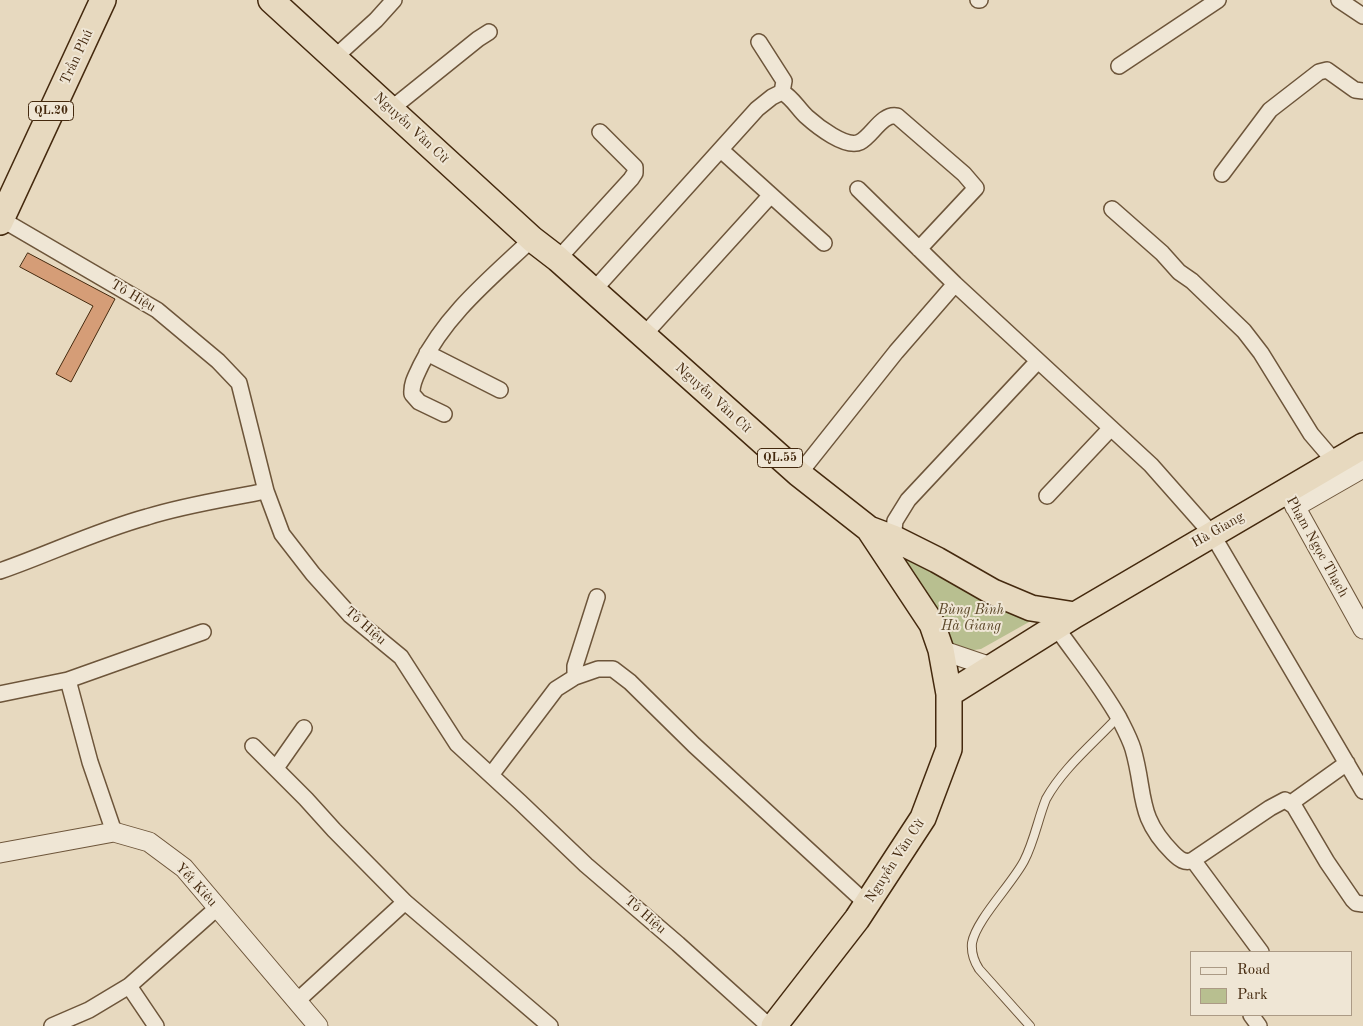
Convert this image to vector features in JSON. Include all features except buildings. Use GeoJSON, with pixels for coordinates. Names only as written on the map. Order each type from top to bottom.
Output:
{"type":"FeatureCollection","features":[{"type":"Feature","properties":{"kind":"highway","name":"Trần Phú"},"geometry":{"type":"LineString","coordinates":[[1,221],[102,0]]}},
{"type":"Feature","properties":{"kind":"highway","name":"Nguyễn Văn Cừ"},"geometry":{"type":"LineString","coordinates":[[271,0],[532,239],[558,259],[798,474],[869,529],[932,624],[941,650],[949,694],[949,749],[923,818],[867,904],[774,1026]]}},
{"type":"Feature","properties":{"kind":"highway","name":"Hà Giang"},"geometry":{"type":"LineString","coordinates":[[949,694],[1066,621],[1212,534],[1290,499],[1335,462],[1363,446]]}},
{"type":"Feature","properties":{"kind":"highway"},"geometry":{"type":"LineString","coordinates":[[869,529],[893,538],[1000,595],[1066,621]]}},
{"type":"Feature","properties":{"kind":"street"},"geometry":{"type":"LineString","coordinates":[[334,58],[376,20],[394,0]]}},
{"type":"Feature","properties":{"kind":"street"},"geometry":{"type":"LineString","coordinates":[[1119,66],[1218,0]]}},
{"type":"Feature","properties":{"kind":"street"},"geometry":{"type":"LineString","coordinates":[[1339,0],[1363,16]]}},
{"type":"Feature","properties":{"kind":"street"},"geometry":{"type":"LineString","coordinates":[[391,109],[489,32]]}},
{"type":"Feature","properties":{"kind":"street"},"geometry":{"type":"LineString","coordinates":[[759,42],[784,81],[782,92]]}},
{"type":"Feature","properties":{"kind":"street"},"geometry":{"type":"LineString","coordinates":[[1222,174],[1270,110],[1320,72],[1327,70],[1355,90],[1363,91]]}},
{"type":"Feature","properties":{"kind":"street"},"geometry":{"type":"LineString","coordinates":[[593,291],[757,109],[782,92]]}},
{"type":"Feature","properties":{"kind":"street"},"geometry":{"type":"LineString","coordinates":[[782,92],[792,99],[807,117],[838,140],[859,143],[868,137],[879,124],[892,116],[897,116],[964,174],[976,188],[919,249]]}},
{"type":"Feature","properties":{"kind":"street"},"geometry":{"type":"LineString","coordinates":[[558,259],[635,173],[635,167],[600,132]]}},
{"type":"Feature","properties":{"kind":"street"},"geometry":{"type":"LineString","coordinates":[[721,150],[824,243]]}},
{"type":"Feature","properties":{"kind":"street"},"geometry":{"type":"LineString","coordinates":[[858,189],[955,284],[1150,465],[1212,534],[1363,791]]}},
{"type":"Feature","properties":{"kind":"street"},"geometry":{"type":"LineString","coordinates":[[644,336],[770,196]]}},
{"type":"Feature","properties":{"kind":"street"},"geometry":{"type":"LineString","coordinates":[[1112,209],[1162,253],[1179,272],[1192,281],[1244,331],[1261,353],[1311,434],[1335,462]]}},
{"type":"Feature","properties":{"kind":"street","name":"Tô Hiệu"},"geometry":{"type":"LineString","coordinates":[[1,221],[157,310],[218,361],[239,384],[266,491],[282,534],[293,549],[350,615],[402,657],[457,744],[586,865],[770,1026]]}},
{"type":"Feature","properties":{"kind":"street"},"geometry":{"type":"LineString","coordinates":[[444,414],[419,402],[412,394],[414,380],[427,353],[440,333],[469,299],[532,239]]}},
{"type":"Feature","properties":{"kind":"street"},"geometry":{"type":"LineString","coordinates":[[798,474],[880,371],[955,284]]}},
{"type":"Feature","properties":{"kind":"street"},"geometry":{"type":"LineString","coordinates":[[427,353],[500,390]]}},
{"type":"Feature","properties":{"kind":"street"},"geometry":{"type":"LineString","coordinates":[[893,538],[895,521],[908,500],[1038,362]]}},
{"type":"Feature","properties":{"kind":"street"},"geometry":{"type":"LineString","coordinates":[[1047,496],[1111,428]]}},
{"type":"Feature","properties":{"kind":"street","name":"Hà Giang"},"geometry":{"type":"LineString","coordinates":[[1290,499],[1363,468]]}},
{"type":"Feature","properties":{"kind":"street"},"geometry":{"type":"LineString","coordinates":[[0,571],[42,556],[101,531],[148,516],[266,491]]}},
{"type":"Feature","properties":{"kind":"street","name":"Phạm Ngọc Thạch"},"geometry":{"type":"LineString","coordinates":[[1290,499],[1360,619]]}},
{"type":"Feature","properties":{"kind":"street"},"geometry":{"type":"LineString","coordinates":[[575,677],[575,666],[597,597]]}},
{"type":"Feature","properties":{"kind":"street"},"geometry":{"type":"LineString","coordinates":[[1066,621],[1133,748],[1143,804],[1152,828],[1178,858],[1186,861],[1193,860],[1285,800],[1291,803],[1349,895],[1356,903],[1363,904]]}},
{"type":"Feature","properties":{"kind":"street"},"geometry":{"type":"LineString","coordinates":[[0,694],[68,680],[204,632]]}},
{"type":"Feature","properties":{"kind":"street"},"geometry":{"type":"LineString","coordinates":[[941,650],[991,667]]}},
{"type":"Feature","properties":{"kind":"street"},"geometry":{"type":"LineString","coordinates":[[490,775],[556,689],[575,677],[598,669],[606,668],[618,671],[694,745],[867,904]]}},
{"type":"Feature","properties":{"kind":"street"},"geometry":{"type":"LineString","coordinates":[[68,680],[90,762],[114,832]]}},
{"type":"Feature","properties":{"kind":"street"},"geometry":{"type":"LineString","coordinates":[[276,768],[304,728]]}},
{"type":"Feature","properties":{"kind":"street"},"geometry":{"type":"LineString","coordinates":[[253,746],[405,902],[550,1026]]}},
{"type":"Feature","properties":{"kind":"street"},"geometry":{"type":"LineString","coordinates":[[1291,803],[1347,763]]}},
{"type":"Feature","properties":{"kind":"street","name":"Yết Kiêu"},"geometry":{"type":"LineString","coordinates":[[0,853],[114,832],[149,842],[184,868],[318,1026]]}},
{"type":"Feature","properties":{"kind":"street"},"geometry":{"type":"LineString","coordinates":[[1193,860],[1260,951]]}},
{"type":"Feature","properties":{"kind":"street"},"geometry":{"type":"LineString","coordinates":[[297,1002],[405,902]]}},
{"type":"Feature","properties":{"kind":"street"},"geometry":{"type":"LineString","coordinates":[[52,1026],[89,1010],[129,986],[218,908]]}},
{"type":"Feature","properties":{"kind":"street"},"geometry":{"type":"LineString","coordinates":[[129,986],[156,1026]]}},
{"type":"Feature","properties":{"kind":"lane"},"geometry":{"type":"LineString","coordinates":[[1030,1026],[974,962],[972,943],[981,925],[1023,864],[1051,789],[1118,717]]}},
{"type":"Feature","properties":{"kind":"green space","name":"Bùng Binh Hà Giang"},"geometry":{"type":"Polygon","coordinates":[[[897,553],[1030,619],[1029,622],[981,649],[967,651],[953,648],[897,553]]]}}]}
